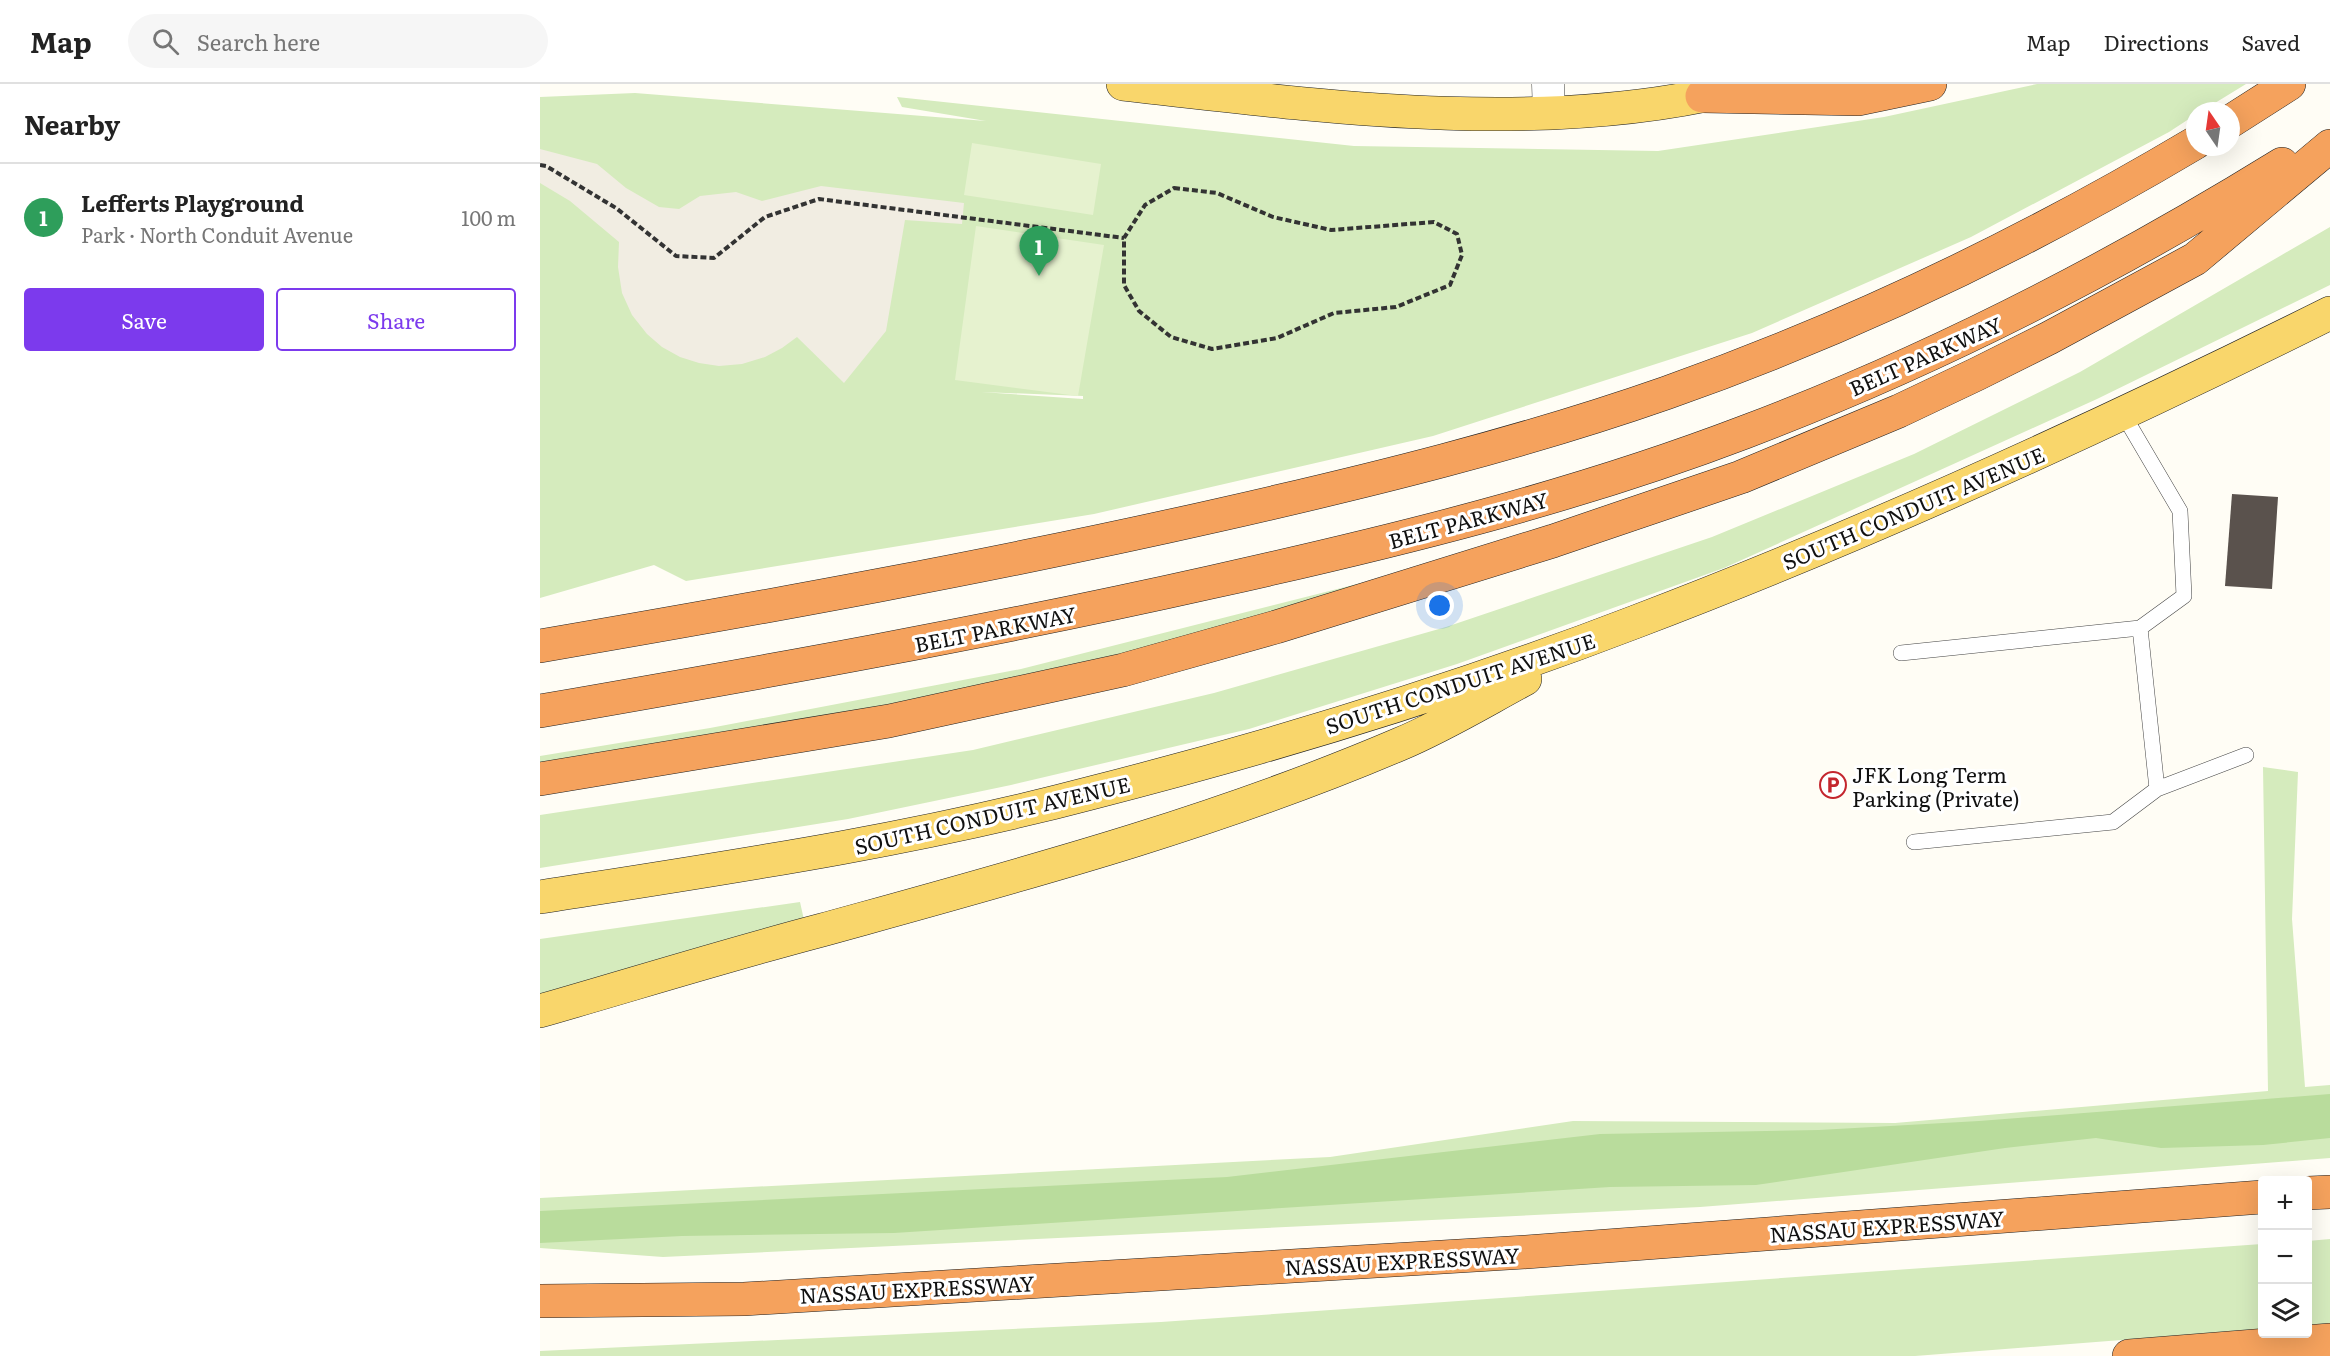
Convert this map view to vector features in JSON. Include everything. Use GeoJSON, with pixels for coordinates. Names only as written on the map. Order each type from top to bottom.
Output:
{"type":"FeatureCollection","features":[{"type":"Feature","properties":{"kind":"highway"},"geometry":{"type":"LineString","coordinates":[[1702,96],[1858,99],[1930,84]]}},
{"type":"Feature","properties":{"kind":"highway"},"geometry":{"type":"LineString","coordinates":[[2240,115],[2289,84]]}},
{"type":"Feature","properties":{"kind":"highway","name":"BELT PARKWAY"},"geometry":{"type":"LineString","coordinates":[[540,711],[802,666],[1180,589],[1454,525],[1629,473],[1800,410],[1912,363],[2027,308],[2181,225],[2330,134]]}},
{"type":"Feature","properties":{"kind":"highway"},"geometry":{"type":"LineString","coordinates":[[540,779],[889,721],[1111,673],[1276,627],[1507,556],[1741,477],[1899,411],[1977,374],[2195,259],[2330,146]]}},
{"type":"Feature","properties":{"kind":"highway"},"geometry":{"type":"LineString","coordinates":[[540,646],[843,593],[1099,542],[1405,472],[1552,429],[1665,393],[1848,322],[2025,239],[2186,148]]}},
{"type":"Feature","properties":{"kind":"highway"},"geometry":{"type":"LineString","coordinates":[[2312,1193],[2330,1192]]}},
{"type":"Feature","properties":{"kind":"highway","name":"NASSAU EXPRESSWAY"},"geometry":{"type":"LineString","coordinates":[[540,1301],[744,1299],[1526,1252],[2258,1197]]}},
{"type":"Feature","properties":{"kind":"highway"},"geometry":{"type":"LineString","coordinates":[[540,1316],[744,1299]]}},
{"type":"Feature","properties":{"kind":"highway"},"geometry":{"type":"LineString","coordinates":[[2129,1356],[2330,1340]]}},
{"type":"Feature","properties":{"kind":"main road"},"geometry":{"type":"LineString","coordinates":[[1138,85],[1402,111],[1548,99],[1654,105],[1754,84]]}},
{"type":"Feature","properties":{"kind":"main road","name":"SOUTH CONDUIT AVENUE"},"geometry":{"type":"LineString","coordinates":[[540,897],[804,855],[938,829],[1086,795],[1229,756],[1377,711],[1632,624],[1908,511],[2123,414],[2330,313]]}},
{"type":"Feature","properties":{"kind":"main road"},"geometry":{"type":"LineString","coordinates":[[540,1011],[1019,875],[1139,838],[1290,787],[1402,743],[1632,624]]}},
{"type":"Feature","properties":{"kind":"lane"},"geometry":{"type":"LineString","coordinates":[[1901,653],[2140,628],[2184,596],[2180,511],[2123,414]]}},
{"type":"Feature","properties":{"kind":"lane"},"geometry":{"type":"LineString","coordinates":[[2140,628],[2157,789]]}},
{"type":"Feature","properties":{"kind":"lane"},"geometry":{"type":"LineString","coordinates":[[1914,842],[2113,822],[2157,789],[2246,755]]}},
{"type":"Feature","properties":{"kind":"path"},"geometry":{"type":"LineString","coordinates":[[540,165],[546,166],[616,208],[676,256],[714,258],[765,217],[819,199],[1124,238]]}},
{"type":"Feature","properties":{"kind":"path"},"geometry":{"type":"LineString","coordinates":[[1174,188],[1217,193],[1273,217],[1331,230],[1434,222],[1457,234],[1462,255],[1450,285],[1396,307],[1334,313],[1277,338],[1212,349],[1171,338],[1139,311],[1124,285],[1124,238],[1145,205],[1174,188]]}},
{"type":"Feature","properties":{"kind":"green space"},"geometry":{"type":"Polygon","coordinates":[[[2037,84],[2246,84],[2217,102],[2186,102],[2186,121],[2169,132],[1971,237],[1752,333],[1433,436],[1094,514],[686,581],[654,565],[540,598],[540,97],[635,93],[986,121],[902,107],[897,97],[1354,146],[1658,151],[1884,117],[2037,84]],[[981,392],[1083,399],[1083,396],[981,392]]]}},
{"type":"Feature","properties":{"kind":"green space"},"geometry":{"type":"Polygon","coordinates":[[[972,143],[1101,164],[1093,215],[964,195],[972,143]]]}},
{"type":"Feature","properties":{"kind":"green space"},"geometry":{"type":"Polygon","coordinates":[[[976,226],[1104,245],[1078,396],[955,380],[976,226]]]}},
{"type":"Feature","properties":{"kind":"green space"},"geometry":{"type":"Polygon","coordinates":[[[2330,227],[2330,285],[2097,399],[1724,568],[1457,664],[1249,729],[1011,785],[848,819],[540,868],[540,815],[973,750],[1214,693],[1446,627],[1712,537],[1914,454],[2080,372],[2330,227]]]}},
{"type":"Feature","properties":{"kind":"green space"},"geometry":{"type":"Polygon","coordinates":[[[1369,581],[1116,668],[540,770],[540,756],[710,728],[1021,669],[1369,581]]]}},
{"type":"Feature","properties":{"kind":"green space"},"geometry":{"type":"Polygon","coordinates":[[[2263,767],[2298,772],[2292,919],[2305,1087],[2330,1085],[2330,1158],[1700,1207],[663,1257],[540,1248],[540,1198],[1330,1157],[1573,1121],[1895,1123],[2268,1091],[2263,767]]]}},
{"type":"Feature","properties":{"kind":"green space"},"geometry":{"type":"Polygon","coordinates":[[[800,902],[804,920],[540,995],[540,939],[800,902]]]}},
{"type":"Feature","properties":{"kind":"green space"},"geometry":{"type":"Polygon","coordinates":[[[2330,1094],[2330,1138],[2263,1145],[2161,1148],[2096,1138],[2005,1148],[1756,1185],[1610,1187],[894,1233],[682,1236],[540,1243],[540,1211],[1227,1177],[1600,1134],[1819,1130],[1979,1121],[2330,1094]]]}},
{"type":"Feature","properties":{"kind":"green space"},"geometry":{"type":"Polygon","coordinates":[[[2330,1239],[2330,1324],[2312,1325],[2312,1241],[2330,1239]]]}},
{"type":"Feature","properties":{"kind":"green space"},"geometry":{"type":"Polygon","coordinates":[[[2258,1244],[2258,1329],[1915,1356],[540,1356],[540,1351],[1161,1322],[2258,1244]]]}},
{"type":"Feature","properties":{"kind":"shaded area"},"geometry":{"type":"Polygon","coordinates":[[[540,149],[597,164],[626,188],[659,207],[679,209],[700,196],[736,192],[762,201],[821,186],[964,203],[962,224],[905,220],[886,331],[844,383],[797,337],[765,357],[742,364],[719,366],[699,363],[680,357],[662,347],[647,334],[632,315],[622,293],[618,267],[619,242],[570,201],[540,183],[540,149]]]}},
{"type":"Feature","properties":{"kind":"building"},"geometry":{"type":"Polygon","coordinates":[[[2232,494],[2278,497],[2272,589],[2225,586],[2232,494]]]}},
{"type":"Feature","properties":{"kind":"place","name":"Lefferts Playground"},"geometry":{"type":"Point","coordinates":[1039,276]}},
{"type":"Feature","properties":{"kind":"place","name":"JFK Long Term Parking (Private)"},"geometry":{"type":"Point","coordinates":[1833,785]}}]}
